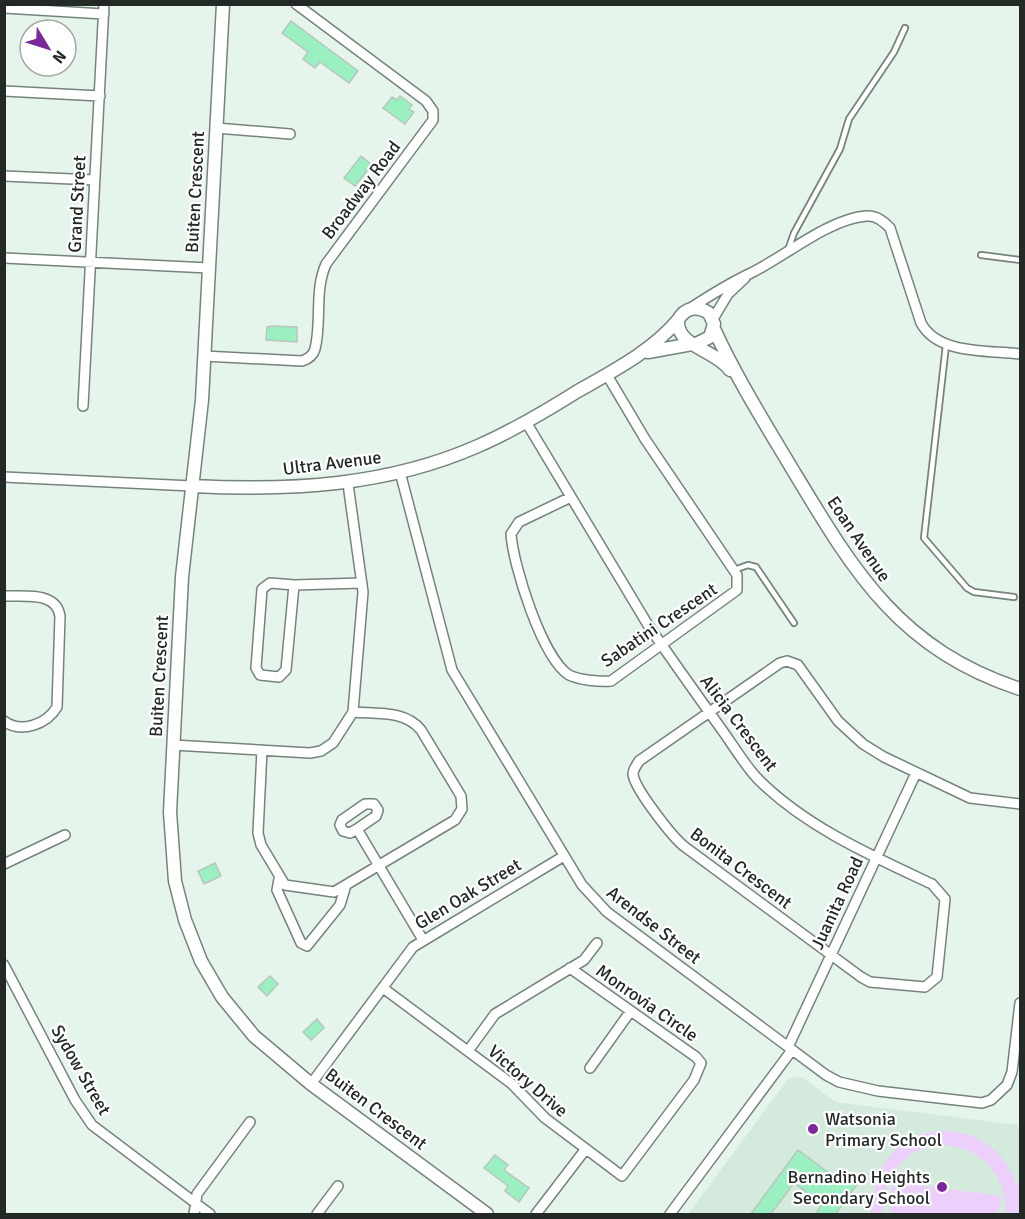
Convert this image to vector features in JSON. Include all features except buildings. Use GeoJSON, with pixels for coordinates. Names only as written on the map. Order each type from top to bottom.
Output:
{"type":"FeatureCollection","features":[{"type":"Feature","properties":{"kind":"street","name":"Buiten Crescent"},"geometry":{"type":"LineString","coordinates":[[223,4],[204,356],[182,577],[173,745],[171,851],[185,920],[201,961],[233,1011],[274,1055],[487,1215]]}},
{"type":"Feature","properties":{"kind":"street","name":"Broadway Road"},"geometry":{"type":"LineString","coordinates":[[204,356],[302,361],[310,357],[315,348],[319,288],[326,264],[433,120],[433,111],[426,101],[296,4]]}},
{"type":"Feature","properties":{"kind":"street"},"geometry":{"type":"LineString","coordinates":[[4,8],[104,9]]}},
{"type":"Feature","properties":{"kind":"street","name":"Grand Street"},"geometry":{"type":"LineString","coordinates":[[83,406],[104,9]]}},
{"type":"Feature","properties":{"kind":"street"},"geometry":{"type":"LineString","coordinates":[[4,91],[100,96]]}},
{"type":"Feature","properties":{"kind":"street"},"geometry":{"type":"LineString","coordinates":[[216,128],[290,134]]}},
{"type":"Feature","properties":{"kind":"street"},"geometry":{"type":"LineString","coordinates":[[4,176],[95,180]]}},
{"type":"Feature","properties":{"kind":"street"},"geometry":{"type":"LineString","coordinates":[[749,274],[728,294],[704,342],[694,344],[680,336],[678,320],[688,309],[723,286],[749,274],[788,250],[852,219],[867,216],[883,221],[894,237],[921,323],[929,335],[946,345],[1020,354]]}},
{"type":"Feature","properties":{"kind":"street"},"geometry":{"type":"LineString","coordinates":[[4,258],[209,268]]}},
{"type":"Feature","properties":{"kind":"street"},"geometry":{"type":"LineString","coordinates":[[688,309],[703,309],[713,324]]}},
{"type":"Feature","properties":{"kind":"street","name":"Ultra Avenue"},"geometry":{"type":"LineString","coordinates":[[4,477],[276,488],[348,484],[400,472],[464,452],[526,422],[635,357],[666,334],[678,320]]}},
{"type":"Feature","properties":{"kind":"street","name":"Eoan Avenue"},"geometry":{"type":"LineString","coordinates":[[713,324],[741,384],[850,564],[882,603],[909,628],[953,659],[1020,689]]}},
{"type":"Feature","properties":{"kind":"street","name":"Eoan Avenue"},"geometry":{"type":"LineString","coordinates":[[694,344],[724,363],[741,384]]}},
{"type":"Feature","properties":{"kind":"street","name":"Ultra Avenue"},"geometry":{"type":"LineString","coordinates":[[635,357],[655,350],[694,344]]}},
{"type":"Feature","properties":{"kind":"street","name":"Sabatini Crescent"},"geometry":{"type":"LineString","coordinates":[[571,497],[519,522],[511,534],[530,611],[542,637],[568,674],[610,681],[735,593],[739,582],[734,570],[645,439],[607,375]]}},
{"type":"Feature","properties":{"kind":"street","name":"Alicia Crescent"},"geometry":{"type":"LineString","coordinates":[[526,422],[662,645],[755,776],[768,788],[848,844],[932,884],[943,894],[945,899],[937,977],[926,987],[870,982],[831,955]]}},
{"type":"Feature","properties":{"kind":"street","name":"Arendse Street"},"geometry":{"type":"LineString","coordinates":[[400,472],[452,670],[587,892],[607,912],[826,1075],[856,1087],[982,1103],[999,1095],[1010,1078],[1020,1003]]}},
{"type":"Feature","properties":{"kind":"street"},"geometry":{"type":"LineString","coordinates":[[173,745],[310,753],[321,751],[333,743],[353,712],[359,665],[362,583],[348,484]]}},
{"type":"Feature","properties":{"kind":"street"},"geometry":{"type":"LineString","coordinates":[[294,585],[285,673],[279,677],[260,675],[256,668],[263,587],[270,583],[294,585],[362,583]]}},
{"type":"Feature","properties":{"kind":"street"},"geometry":{"type":"LineString","coordinates":[[4,596],[47,599],[55,604],[60,616],[57,707],[45,722],[22,727],[4,721]]}},
{"type":"Feature","properties":{"kind":"street","name":"Bonita Crescent"},"geometry":{"type":"LineString","coordinates":[[831,955],[672,837],[635,779],[633,774],[639,761],[780,663],[792,662],[798,665],[838,721],[850,733],[884,757],[981,801],[1020,804]]}},
{"type":"Feature","properties":{"kind":"street"},"geometry":{"type":"LineString","coordinates":[[262,750],[258,837],[279,879],[287,886],[328,893],[455,820],[460,813],[462,801],[422,730],[412,721],[400,716],[353,712]]}},
{"type":"Feature","properties":{"kind":"street","name":"Juanita Road"},"geometry":{"type":"LineString","coordinates":[[670,1215],[790,1048],[916,773]]}},
{"type":"Feature","properties":{"kind":"street"},"geometry":{"type":"LineString","coordinates":[[357,829],[423,940]]}},
{"type":"Feature","properties":{"kind":"street"},"geometry":{"type":"LineString","coordinates":[[4,864],[65,835]]}},
{"type":"Feature","properties":{"kind":"street","name":"Glen Oak Street"},"geometry":{"type":"LineString","coordinates":[[311,1084],[413,947],[564,856]]}},
{"type":"Feature","properties":{"kind":"street"},"geometry":{"type":"LineString","coordinates":[[279,879],[277,890],[301,943],[307,946],[340,905],[345,885]]}},
{"type":"Feature","properties":{"kind":"street","name":"Monrovia Circle"},"geometry":{"type":"LineString","coordinates":[[468,1051],[495,1014],[584,960],[597,943]]}},
{"type":"Feature","properties":{"kind":"street","name":"Sydow Street"},"geometry":{"type":"LineString","coordinates":[[4,965],[86,1118],[102,1134],[210,1215]]}},
{"type":"Feature","properties":{"kind":"street","name":"Monrovia Circle"},"geometry":{"type":"LineString","coordinates":[[570,968],[696,1057],[701,1063],[700,1071],[622,1176],[585,1150]]}},
{"type":"Feature","properties":{"kind":"street","name":"Victory Drive"},"geometry":{"type":"LineString","coordinates":[[383,988],[512,1084],[545,1118],[585,1150]]}},
{"type":"Feature","properties":{"kind":"street"},"geometry":{"type":"LineString","coordinates":[[590,1068],[630,1012]]}},
{"type":"Feature","properties":{"kind":"street"},"geometry":{"type":"LineString","coordinates":[[194,1215],[197,1194],[250,1122]]}},
{"type":"Feature","properties":{"kind":"street"},"geometry":{"type":"LineString","coordinates":[[536,1215],[585,1150]]}},
{"type":"Feature","properties":{"kind":"street"},"geometry":{"type":"LineString","coordinates":[[317,1215],[338,1186]]}},
{"type":"Feature","properties":{"kind":"lane"},"geometry":{"type":"LineString","coordinates":[[788,250],[794,233],[840,149],[849,119],[894,52],[905,28]]}},
{"type":"Feature","properties":{"kind":"lane"},"geometry":{"type":"LineString","coordinates":[[981,255],[1020,260]]}},
{"type":"Feature","properties":{"kind":"lane"},"geometry":{"type":"LineString","coordinates":[[946,345],[924,538],[967,588],[974,592],[1014,597]]}},
{"type":"Feature","properties":{"kind":"lane"},"geometry":{"type":"LineString","coordinates":[[734,570],[748,565],[756,567],[794,623]]}},
{"type":"Feature","properties":{"kind":"shaded area"},"geometry":{"type":"Polygon","coordinates":[[[802,1077],[835,1102],[1019,1125],[1020,1118],[1020,1214],[688,1214],[789,1078],[802,1077]]]}},
{"type":"Feature","properties":{"kind":"shaded area"},"geometry":{"type":"Polygon","coordinates":[[[936,1131],[950,1131],[976,1138],[996,1152],[1012,1173],[1017,1186],[1020,1187],[1020,1214],[1005,1214],[1003,1191],[994,1172],[979,1157],[961,1148],[942,1145],[922,1149],[904,1160],[890,1179],[882,1214],[870,1214],[880,1171],[887,1159],[906,1142],[936,1131]]]}},
{"type":"Feature","properties":{"kind":"shaded area"},"geometry":{"type":"Polygon","coordinates":[[[893,1182],[1001,1196],[998,1214],[889,1214],[893,1182]]]}},
{"type":"Feature","properties":{"kind":"place","name":"Watsonia Primary School"},"geometry":{"type":"Point","coordinates":[813,1129]}},
{"type":"Feature","properties":{"kind":"place","name":"Bernadino Heights Secondary School"},"geometry":{"type":"Point","coordinates":[942,1187]}}]}
